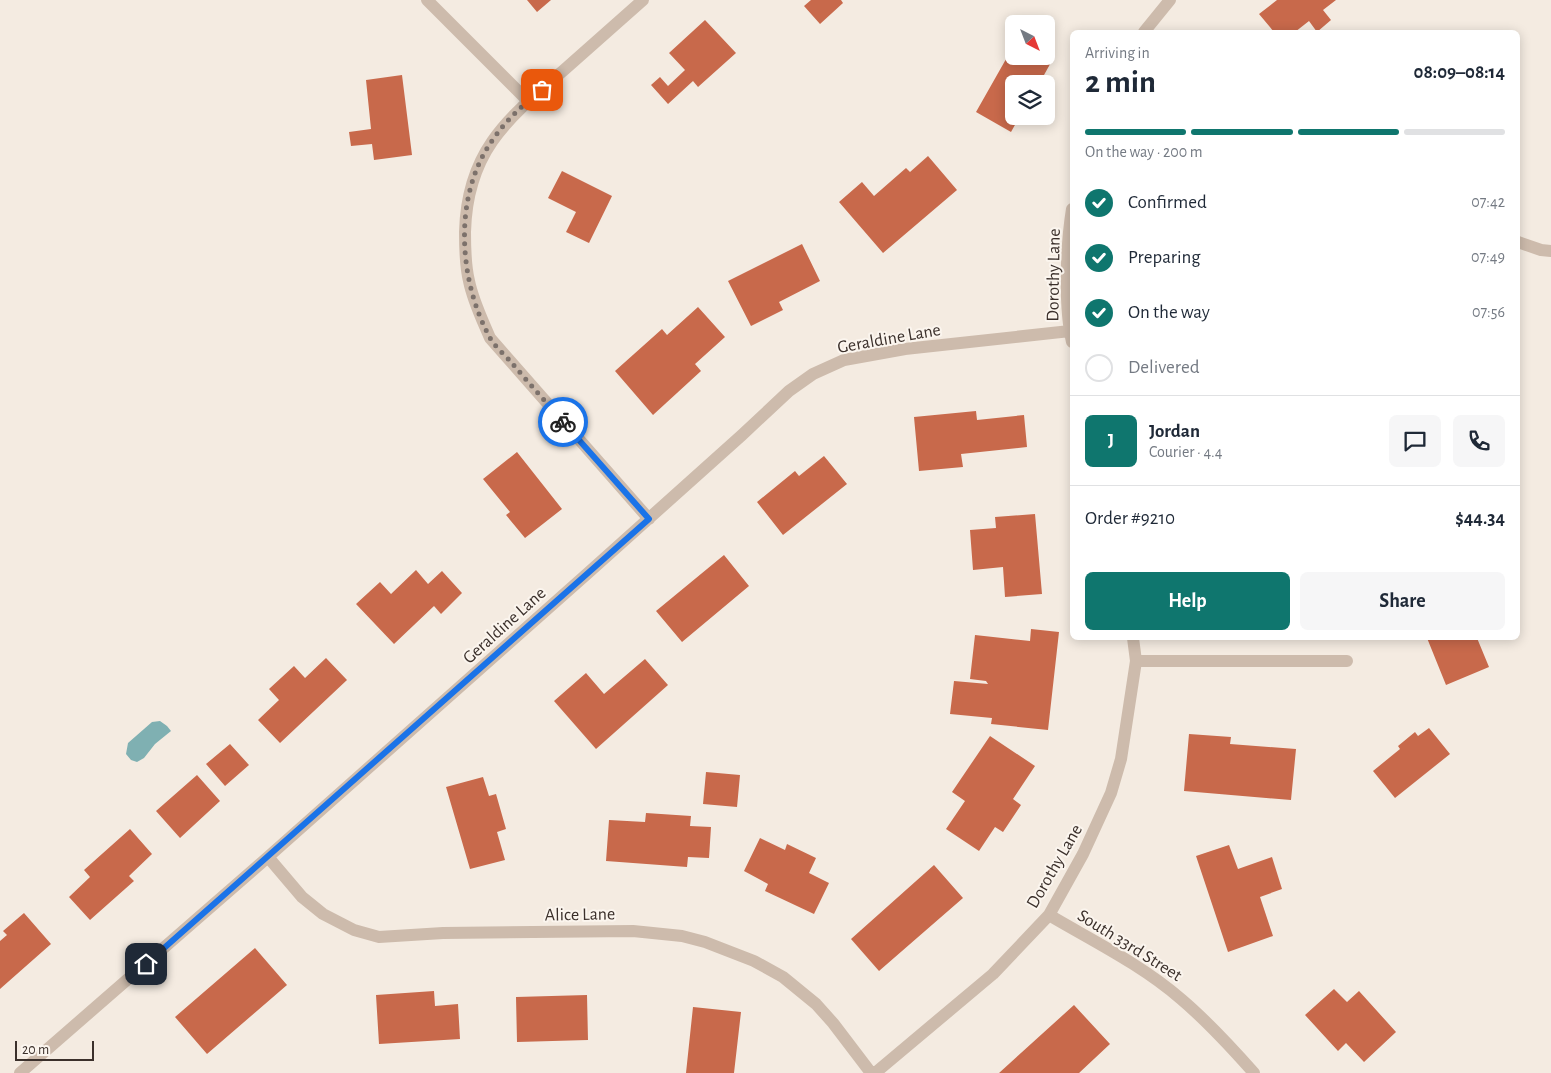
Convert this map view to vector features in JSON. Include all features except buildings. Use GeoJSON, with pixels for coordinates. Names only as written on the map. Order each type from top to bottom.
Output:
{"type":"FeatureCollection","features":[{"type":"Feature","properties":{"kind":"street"},"geometry":{"type":"LineString","coordinates":[[427,0],[528,101]]}},
{"type":"Feature","properties":{"kind":"street"},"geometry":{"type":"LineString","coordinates":[[643,0],[528,101],[493,139],[477,167],[470,188],[465,246],[468,280],[490,338],[649,519]]}},
{"type":"Feature","properties":{"kind":"street"},"geometry":{"type":"LineString","coordinates":[[1146,30],[1170,0]]}},
{"type":"Feature","properties":{"kind":"street","name":"Dorothy Lane"},"geometry":{"type":"LineString","coordinates":[[1070,232],[1067,267],[1070,320]]}},
{"type":"Feature","properties":{"kind":"street"},"geometry":{"type":"LineString","coordinates":[[1520,243],[1541,250],[1551,251]]}},
{"type":"Feature","properties":{"kind":"street","name":"Geraldine Lane"},"geometry":{"type":"LineString","coordinates":[[20,1073],[268,858],[649,519],[789,391],[813,374],[844,360],[906,349],[1070,337]]}},
{"type":"Feature","properties":{"kind":"street","name":"Dorothy Lane"},"geometry":{"type":"LineString","coordinates":[[873,1073],[992,974],[1049,915],[1083,854],[1111,792],[1121,759],[1136,661],[1133,640]]}},
{"type":"Feature","properties":{"kind":"street"},"geometry":{"type":"LineString","coordinates":[[1136,661],[1347,661]]}},
{"type":"Feature","properties":{"kind":"street","name":"Alice Lane"},"geometry":{"type":"LineString","coordinates":[[268,858],[302,897],[323,914],[354,930],[379,937],[443,933],[633,930],[682,936],[705,942],[754,961],[783,977],[816,1004],[873,1073]]}},
{"type":"Feature","properties":{"kind":"street","name":"South 33rd Street"},"geometry":{"type":"LineString","coordinates":[[1049,915],[1130,962],[1166,987],[1181,999],[1254,1073]]}},
{"type":"Feature","properties":{"kind":"water"},"geometry":{"type":"Polygon","coordinates":[[[160,721],[171,731],[155,744],[144,758],[137,762],[131,760],[126,754],[128,743],[152,722],[160,721]]]}},
{"type":"Feature","properties":{"kind":"way so far"},"geometry":{"type":"LineString","coordinates":[[542,90],[514,114],[493,139],[477,167],[470,188],[465,246],[468,280],[490,338],[563,422]]}},
{"type":"Feature","properties":{"kind":"route"},"geometry":{"type":"LineString","coordinates":[[146,964],[649,519],[563,422]]}}]}
